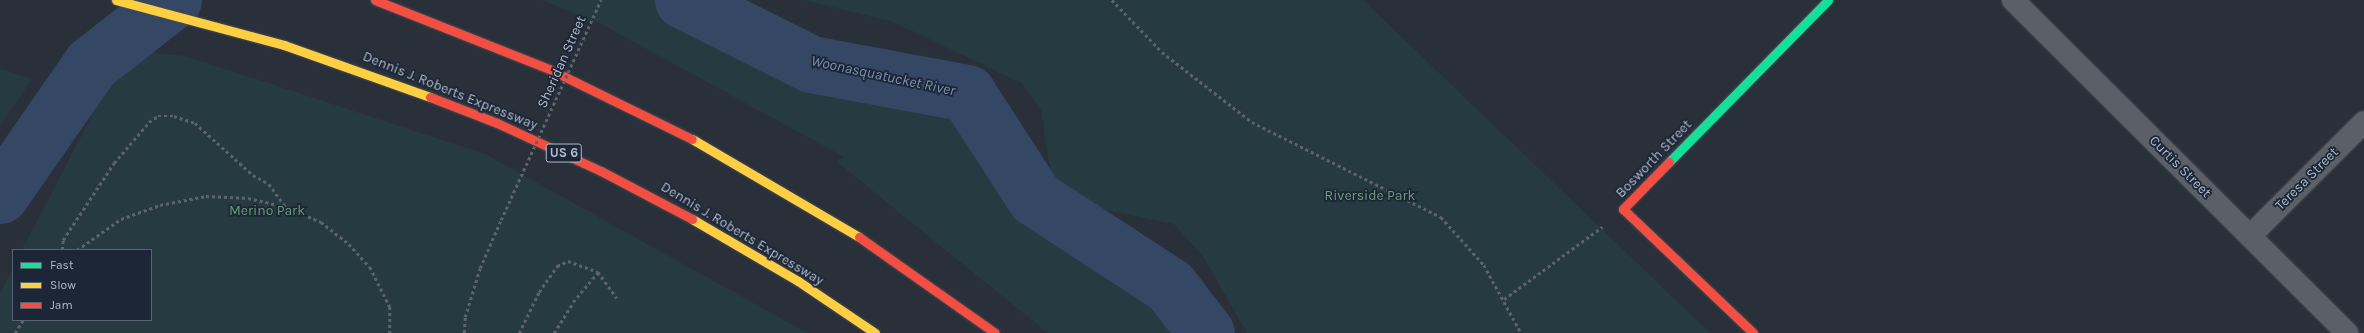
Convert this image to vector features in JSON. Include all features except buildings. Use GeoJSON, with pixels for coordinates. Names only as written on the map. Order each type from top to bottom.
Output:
{"type":"FeatureCollection","features":[{"type":"Feature","properties":{"kind":"main road","name":"Dennis J. Roberts Expressway"},"geometry":{"type":"LineString","coordinates":[[116,0],[226,28],[392,82],[550,146],[699,223],[798,281],[875,333]]}},
{"type":"Feature","properties":{"kind":"main road"},"geometry":{"type":"LineString","coordinates":[[375,0],[549,69],[706,146],[859,237],[995,333]]}},
{"type":"Feature","properties":{"kind":"main road","name":"Bosworth Street"},"geometry":{"type":"LineString","coordinates":[[1753,333],[1623,209],[1828,0]]}},
{"type":"Feature","properties":{"kind":"street","name":"Curtis Street"},"geometry":{"type":"LineString","coordinates":[[2013,0],[2347,333]]}},
{"type":"Feature","properties":{"kind":"street","name":"Teresa Street"},"geometry":{"type":"LineString","coordinates":[[2250,236],[2364,122]]}},
{"type":"Feature","properties":{"kind":"path","name":"Sheridan Street"},"geometry":{"type":"LineString","coordinates":[[464,333],[465,317],[480,268],[601,0]]}},
{"type":"Feature","properties":{"kind":"path"},"geometry":{"type":"LineString","coordinates":[[1112,0],[1162,52],[1252,122],[1442,217],[1484,265],[1504,299],[1521,333]]}},
{"type":"Feature","properties":{"kind":"path"},"geometry":{"type":"LineString","coordinates":[[62,249],[63,240],[114,163],[149,122],[158,116],[174,116],[195,123],[253,175],[268,184],[286,207]]}},
{"type":"Feature","properties":{"kind":"path"},"geometry":{"type":"LineString","coordinates":[[78,249],[121,219],[160,205],[206,196],[248,198],[286,207],[321,222],[349,244],[370,267],[390,307],[390,333]]}},
{"type":"Feature","properties":{"kind":"path"},"geometry":{"type":"LineString","coordinates":[[1504,299],[1567,255],[1623,209]]}},
{"type":"Feature","properties":{"kind":"path"},"geometry":{"type":"LineString","coordinates":[[519,333],[539,292],[557,266],[568,261],[598,272],[618,298]]}},
{"type":"Feature","properties":{"kind":"path"},"geometry":{"type":"LineString","coordinates":[[554,333],[573,302],[598,272]]}},
{"type":"Feature","properties":{"kind":"path"},"geometry":{"type":"LineString","coordinates":[[15,333],[22,321]]}},
{"type":"Feature","properties":{"kind":"green space"},"geometry":{"type":"Polygon","coordinates":[[[542,0],[667,0],[900,80],[988,144],[1036,194],[1133,270],[1197,333],[1048,333],[836,161],[844,157],[603,25],[542,0]]]}},
{"type":"Feature","properties":{"kind":"green space","name":"Riverside Park"},"geometry":{"type":"Polygon","coordinates":[[[804,0],[1363,0],[1710,333],[1247,333],[1203,256],[1174,224],[1072,203],[1050,169],[1041,109],[1021,83],[894,22],[804,0]]]}},
{"type":"Feature","properties":{"kind":"green space","name":"Merino Park"},"geometry":{"type":"Polygon","coordinates":[[[126,50],[185,56],[485,154],[807,333],[0,333],[0,293],[12,270],[12,321],[152,321],[152,249],[23,249],[126,50]]]}},
{"type":"Feature","properties":{"kind":"green space"},"geometry":{"type":"Polygon","coordinates":[[[0,69],[32,79],[0,126],[0,69]]]}},
{"type":"Feature","properties":{"kind":"waterway","name":"Woonasquatucket River"},"geometry":{"type":"LineString","coordinates":[[0,195],[91,64],[173,0]]}},
{"type":"Feature","properties":{"kind":"waterway","name":"Woonasquatucket River"},"geometry":{"type":"LineString","coordinates":[[683,0],[811,64],[967,93],[1035,198],[1170,286],[1206,333]]}},
{"type":"Feature","properties":{"kind":"traffic: fast"},"geometry":{"type":"LineString","coordinates":[[1669,162],[1828,0]]}},
{"type":"Feature","properties":{"kind":"traffic: slow"},"geometry":{"type":"LineString","coordinates":[[116,0],[284,45],[430,97]]}},
{"type":"Feature","properties":{"kind":"traffic: slow"},"geometry":{"type":"LineString","coordinates":[[692,139],[859,237]]}},
{"type":"Feature","properties":{"kind":"traffic: slow"},"geometry":{"type":"LineString","coordinates":[[692,219],[798,281],[875,333]]}},
{"type":"Feature","properties":{"kind":"traffic: jam"},"geometry":{"type":"LineString","coordinates":[[375,0],[549,69],[692,139]]}},
{"type":"Feature","properties":{"kind":"traffic: jam"},"geometry":{"type":"LineString","coordinates":[[430,97],[497,123],[601,171],[692,219]]}},
{"type":"Feature","properties":{"kind":"traffic: jam"},"geometry":{"type":"LineString","coordinates":[[1669,162],[1623,209],[1753,333]]}},
{"type":"Feature","properties":{"kind":"traffic: jam"},"geometry":{"type":"LineString","coordinates":[[859,237],[995,333]]}}]}
